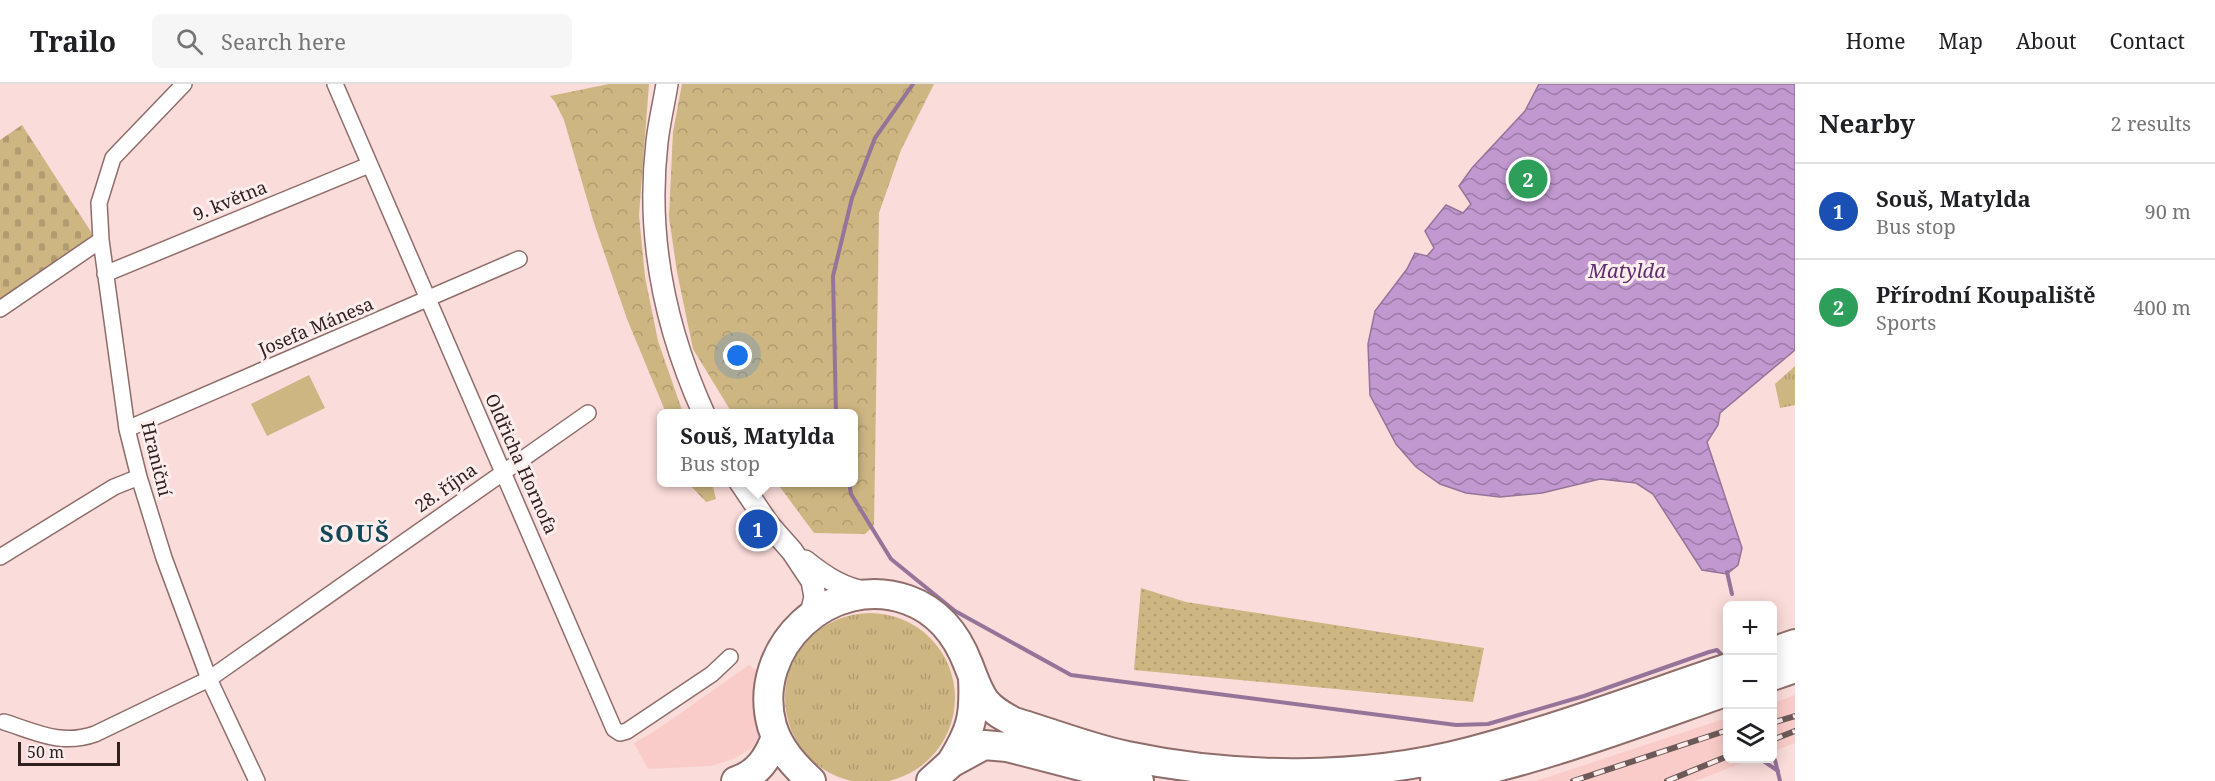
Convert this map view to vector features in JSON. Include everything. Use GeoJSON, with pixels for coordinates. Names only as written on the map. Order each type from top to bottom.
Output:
{"type":"FeatureCollection","features":[{"type":"Feature","properties":{"kind":"highway"},"geometry":{"type":"LineString","coordinates":[[811,781],[795,766],[776,737],[769,708],[771,675],[786,640],[811,614],[846,598],[870,593],[907,600],[935,614],[946,625],[962,649],[984,700],[998,713],[1014,722],[1125,755],[1160,762],[1240,771],[1356,770],[1412,763],[1467,752],[1574,721],[1723,670]]}},
{"type":"Feature","properties":{"kind":"highway"},"geometry":{"type":"LineString","coordinates":[[1777,651],[1795,644]]}},
{"type":"Feature","properties":{"kind":"highway"},"geometry":{"type":"LineString","coordinates":[[1777,675],[1795,668]]}},
{"type":"Feature","properties":{"kind":"highway"},"geometry":{"type":"LineString","coordinates":[[941,772],[967,738],[975,708],[973,678]]}},
{"type":"Feature","properties":{"kind":"highway"},"geometry":{"type":"LineString","coordinates":[[1435,781],[1471,774],[1579,743],[1723,693]]}},
{"type":"Feature","properties":{"kind":"highway"},"geometry":{"type":"LineString","coordinates":[[736,781],[759,769],[776,737]]}},
{"type":"Feature","properties":{"kind":"highway"},"geometry":{"type":"LineString","coordinates":[[941,772],[984,745],[1007,747],[1139,781]]}},
{"type":"Feature","properties":{"kind":"street","name":"Hraniční"},"geometry":{"type":"LineString","coordinates":[[184,84],[114,158],[99,203],[101,240],[127,429],[139,477],[164,558],[209,679],[257,781]]}},
{"type":"Feature","properties":{"kind":"street","name":"Oldřicha Hornofa"},"geometry":{"type":"LineString","coordinates":[[336,84],[369,165],[617,732],[623,732],[647,718],[712,674],[730,657]]}},
{"type":"Feature","properties":{"kind":"street"},"geometry":{"type":"LineString","coordinates":[[667,84],[654,173],[657,248],[670,321],[684,367],[702,409]]}},
{"type":"Feature","properties":{"kind":"street","name":"9. května"},"geometry":{"type":"LineString","coordinates":[[105,274],[369,165]]}},
{"type":"Feature","properties":{"kind":"street"},"geometry":{"type":"LineString","coordinates":[[0,309],[101,240]]}},
{"type":"Feature","properties":{"kind":"street","name":"Josefa Mánesa"},"geometry":{"type":"LineString","coordinates":[[127,429],[519,259]]}},
{"type":"Feature","properties":{"kind":"street","name":"28. října"},"geometry":{"type":"LineString","coordinates":[[209,679],[588,412]]}},
{"type":"Feature","properties":{"kind":"street"},"geometry":{"type":"LineString","coordinates":[[0,557],[114,488],[139,477]]}},
{"type":"Feature","properties":{"kind":"street"},"geometry":{"type":"LineString","coordinates":[[743,487],[769,525],[792,551],[814,585],[816,597],[811,614]]}},
{"type":"Feature","properties":{"kind":"street"},"geometry":{"type":"LineString","coordinates":[[792,551],[832,581],[870,593]]}},
{"type":"Feature","properties":{"kind":"street"},"geometry":{"type":"LineString","coordinates":[[4,722],[53,738],[78,739],[95,734],[209,679]]}},
{"type":"Feature","properties":{"kind":"shaded area"},"geometry":{"type":"Polygon","coordinates":[[[749,665],[758,671],[755,695],[759,736],[752,748],[733,759],[711,766],[648,769],[634,743],[655,731],[749,665]]]}},
{"type":"Feature","properties":{"kind":"shaded area"},"geometry":{"type":"Polygon","coordinates":[[[1795,695],[1795,743],[1777,750],[1777,709],[1777,702],[1795,695]]]}},
{"type":"Feature","properties":{"kind":"shaded area"},"geometry":{"type":"Polygon","coordinates":[[[1723,719],[1723,763],[1742,763],[1695,781],[1536,781],[1723,719]]]}},
{"type":"Feature","properties":{"kind":"green space"},"geometry":{"type":"Polygon","coordinates":[[[609,84],[649,84],[639,215],[645,277],[658,341],[682,409],[664,409],[627,319],[594,223],[564,120],[550,96],[609,84]]]}},
{"type":"Feature","properties":{"kind":"green space"},"geometry":{"type":"Polygon","coordinates":[[[682,84],[934,84],[901,150],[879,213],[874,525],[865,534],[814,533],[780,487],[858,487],[858,409],[730,409],[693,349],[677,272],[669,217],[673,132],[682,84]]]}},
{"type":"Feature","properties":{"kind":"green space"},"geometry":{"type":"Polygon","coordinates":[[[22,125],[95,238],[0,303],[0,140],[22,125]]]}},
{"type":"Feature","properties":{"kind":"green space"},"geometry":{"type":"Polygon","coordinates":[[[1795,366],[1795,405],[1780,408],[1775,384],[1795,366]]]}},
{"type":"Feature","properties":{"kind":"green space"},"geometry":{"type":"Polygon","coordinates":[[[309,375],[325,408],[267,436],[251,404],[309,375]]]}},
{"type":"Feature","properties":{"kind":"green space"},"geometry":{"type":"Polygon","coordinates":[[[692,487],[713,487],[716,499],[706,502],[692,487]]]}},
{"type":"Feature","properties":{"kind":"green space"},"geometry":{"type":"Polygon","coordinates":[[[1141,588],[1186,602],[1484,648],[1473,702],[1134,670],[1141,588]]]}},
{"type":"Feature","properties":{"kind":"green space"},"geometry":{"type":"Polygon","coordinates":[[[870,613],[886,615],[917,628],[930,638],[940,651],[953,682],[955,698],[953,714],[940,745],[930,758],[917,768],[886,781],[854,781],[823,768],[810,758],[800,745],[787,714],[785,698],[787,682],[800,651],[810,638],[823,628],[854,615],[870,613]]]}},
{"type":"Feature","properties":{"kind":"water","name":"Matylda"},"geometry":{"type":"Polygon","coordinates":[[[1539,84],[1795,84],[1795,350],[1720,413],[1718,425],[1707,442],[1742,548],[1738,565],[1727,574],[1702,570],[1653,494],[1636,483],[1600,479],[1542,493],[1500,497],[1466,493],[1440,484],[1416,467],[1396,444],[1370,395],[1368,344],[1375,311],[1407,269],[1415,253],[1427,256],[1434,248],[1425,231],[1446,205],[1463,213],[1471,204],[1459,186],[1472,168],[1525,111],[1539,84]]]}},
{"type":"Feature","properties":{"kind":"waterway"},"geometry":{"type":"LineString","coordinates":[[836,409],[833,276],[852,198],[875,138],[913,84]]}},
{"type":"Feature","properties":{"kind":"waterway"},"geometry":{"type":"LineString","coordinates":[[850,487],[851,494],[891,559],[955,611],[1071,675],[1456,725],[1488,724],[1584,696],[1709,652],[1717,650],[1722,655]]}},
{"type":"Feature","properties":{"kind":"waterway"},"geometry":{"type":"LineString","coordinates":[[1727,572],[1732,594]]}},
{"type":"Feature","properties":{"kind":"waterway"},"geometry":{"type":"LineString","coordinates":[[1766,763],[1778,771]]}},
{"type":"Feature","properties":{"kind":"waterway","name":"Matylda"},"geometry":{"type":"LineString","coordinates":[[1776,763],[1780,781]]}},
{"type":"Feature","properties":{"kind":"railway"},"geometry":{"type":"LineString","coordinates":[[1777,721],[1795,716]]}},
{"type":"Feature","properties":{"kind":"railway"},"geometry":{"type":"LineString","coordinates":[[1777,738],[1795,731]]}},
{"type":"Feature","properties":{"kind":"railway"},"geometry":{"type":"LineString","coordinates":[[1573,781],[1723,732]]}},
{"type":"Feature","properties":{"kind":"railway"},"geometry":{"type":"LineString","coordinates":[[1667,781],[1723,758]]}},
{"type":"Feature","properties":{"kind":"place","name":"Přírodní Koupaliště"},"geometry":{"type":"Point","coordinates":[1528,179]}},
{"type":"Feature","properties":{"kind":"place","name":"Souš, Matylda"},"geometry":{"type":"Point","coordinates":[758,529]}},
{"type":"Feature","properties":{"kind":"district","name":"SOUŠ"},"geometry":{"type":"Point","coordinates":[355,534]}}]}
